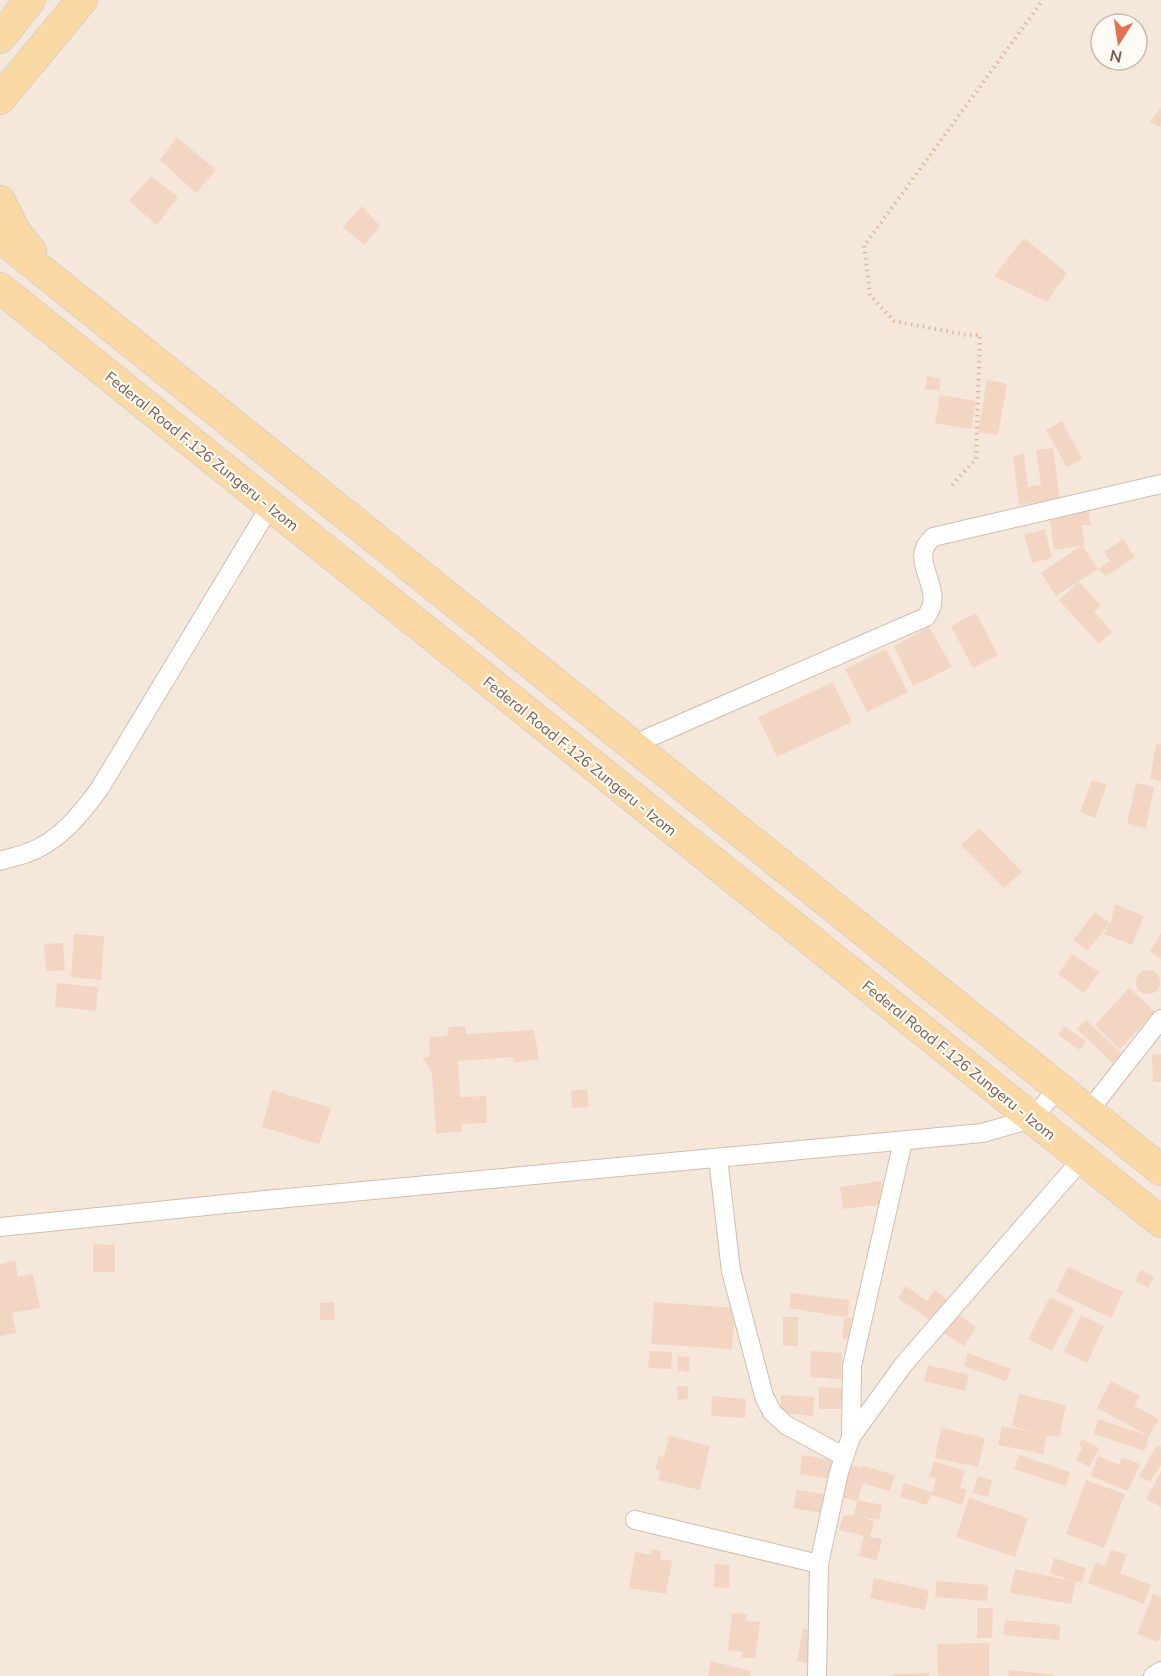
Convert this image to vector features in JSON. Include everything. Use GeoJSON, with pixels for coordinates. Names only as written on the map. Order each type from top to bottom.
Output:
{"type":"FeatureCollection","features":[{"type":"Feature","properties":{"kind":"main road"},"geometry":{"type":"LineString","coordinates":[[0,38],[30,0]]}},
{"type":"Feature","properties":{"kind":"main road"},"geometry":{"type":"LineString","coordinates":[[0,115],[8,89],[82,0]]}},
{"type":"Feature","properties":{"kind":"main road"},"geometry":{"type":"LineString","coordinates":[[0,201],[16,232],[57,284]]}},
{"type":"Feature","properties":{"kind":"main road"},"geometry":{"type":"LineString","coordinates":[[0,237],[1161,1170]]}},
{"type":"Feature","properties":{"kind":"main road","name":"Federal Road F.126 Zungeru - Izom"},"geometry":{"type":"LineString","coordinates":[[0,288],[1161,1222]]}},
{"type":"Feature","properties":{"kind":"street"},"geometry":{"type":"LineString","coordinates":[[632,745],[926,617],[933,608],[934,599],[922,558],[927,543],[933,537],[1161,484]]}},
{"type":"Feature","properties":{"kind":"street"},"geometry":{"type":"LineString","coordinates":[[0,861],[30,853],[58,836],[80,815],[100,788],[270,506]]}},
{"type":"Feature","properties":{"kind":"street"},"geometry":{"type":"LineString","coordinates":[[0,850],[30,853]]}},
{"type":"Feature","properties":{"kind":"street"},"geometry":{"type":"LineString","coordinates":[[1088,1112],[1161,1019]]}},
{"type":"Feature","properties":{"kind":"street"},"geometry":{"type":"LineString","coordinates":[[0,1227],[982,1133],[1032,1119],[1058,1088]]}},
{"type":"Feature","properties":{"kind":"street"},"geometry":{"type":"LineString","coordinates":[[851,1437],[852,1366],[903,1141]]}},
{"type":"Feature","properties":{"kind":"street"},"geometry":{"type":"LineString","coordinates":[[718,1158],[730,1271],[764,1396],[772,1412],[786,1425],[843,1456]]}},
{"type":"Feature","properties":{"kind":"street"},"geometry":{"type":"LineString","coordinates":[[817,1676],[819,1564],[843,1456],[851,1437],[904,1364],[1082,1159]]}},
{"type":"Feature","properties":{"kind":"street"},"geometry":{"type":"LineString","coordinates":[[635,1520],[819,1564]]}},
{"type":"Feature","properties":{"kind":"street"},"geometry":{"type":"LineString","coordinates":[[1153,1676],[1161,1671]]}},
{"type":"Feature","properties":{"kind":"path"},"geometry":{"type":"LineString","coordinates":[[952,485],[976,459],[980,335],[967,335],[894,321],[870,295],[864,246],[1043,0]]}},
{"type":"Feature","properties":{"kind":"shaded area"},"geometry":{"type":"Polygon","coordinates":[[[0,0],[1161,0],[1161,1676],[0,1676],[0,0]]]}},
{"type":"Feature","properties":{"kind":"building"},"geometry":{"type":"Polygon","coordinates":[[[1161,107],[1161,127],[1150,122],[1161,107]]]}},
{"type":"Feature","properties":{"kind":"building"},"geometry":{"type":"Polygon","coordinates":[[[177,137],[216,170],[196,193],[160,160],[177,137]]]}},
{"type":"Feature","properties":{"kind":"building"},"geometry":{"type":"Polygon","coordinates":[[[151,176],[178,197],[157,225],[129,201],[151,176]]]}},
{"type":"Feature","properties":{"kind":"building"},"geometry":{"type":"Polygon","coordinates":[[[362,206],[380,226],[364,245],[343,227],[362,206]]]}},
{"type":"Feature","properties":{"kind":"building"},"geometry":{"type":"Polygon","coordinates":[[[1024,238],[1067,273],[1047,302],[994,276],[1024,238]]]}},
{"type":"Feature","properties":{"kind":"building"},"geometry":{"type":"Polygon","coordinates":[[[927,376],[941,379],[939,391],[925,389],[927,376]]]}},
{"type":"Feature","properties":{"kind":"building"},"geometry":{"type":"Polygon","coordinates":[[[987,380],[1007,384],[998,435],[978,432],[987,380]]]}},
{"type":"Feature","properties":{"kind":"building"},"geometry":{"type":"Polygon","coordinates":[[[940,395],[976,401],[971,429],[935,423],[940,395]]]}},
{"type":"Feature","properties":{"kind":"building"},"geometry":{"type":"Polygon","coordinates":[[[1062,421],[1082,459],[1067,467],[1046,430],[1062,421]]]}},
{"type":"Feature","properties":{"kind":"building"},"geometry":{"type":"Polygon","coordinates":[[[1053,448],[1060,499],[1019,505],[1013,456],[1024,454],[1028,487],[1041,485],[1036,450],[1053,448]]]}},
{"type":"Feature","properties":{"kind":"building"},"geometry":{"type":"Polygon","coordinates":[[[1089,510],[1091,525],[1082,525],[1085,545],[1054,550],[1049,515],[1089,510]]]}},
{"type":"Feature","properties":{"kind":"building"},"geometry":{"type":"Polygon","coordinates":[[[1045,529],[1052,558],[1032,563],[1024,535],[1045,529]]]}},
{"type":"Feature","properties":{"kind":"building"},"geometry":{"type":"Polygon","coordinates":[[[1123,539],[1135,557],[1106,576],[1098,569],[1110,561],[1104,552],[1123,539]]]}},
{"type":"Feature","properties":{"kind":"building"},"geometry":{"type":"Polygon","coordinates":[[[1082,545],[1098,569],[1056,596],[1041,573],[1082,545]]]}},
{"type":"Feature","properties":{"kind":"building"},"geometry":{"type":"Polygon","coordinates":[[[1079,582],[1101,605],[1094,611],[1112,632],[1099,644],[1059,600],[1079,582]]]}},
{"type":"Feature","properties":{"kind":"building"},"geometry":{"type":"Polygon","coordinates":[[[976,613],[998,655],[973,668],[951,626],[976,613]]]}},
{"type":"Feature","properties":{"kind":"building"},"geometry":{"type":"Polygon","coordinates":[[[929,627],[952,667],[913,686],[894,646],[929,627]]]}},
{"type":"Feature","properties":{"kind":"building"},"geometry":{"type":"Polygon","coordinates":[[[886,649],[908,692],[867,712],[845,669],[886,649]]]}},
{"type":"Feature","properties":{"kind":"building"},"geometry":{"type":"Polygon","coordinates":[[[833,682],[852,722],[777,757],[758,717],[833,682]]]}},
{"type":"Feature","properties":{"kind":"building"},"geometry":{"type":"Polygon","coordinates":[[[1156,744],[1161,745],[1161,781],[1150,779],[1156,744]]]}},
{"type":"Feature","properties":{"kind":"building"},"geometry":{"type":"Polygon","coordinates":[[[1092,780],[1107,785],[1095,818],[1080,812],[1092,780]]]}},
{"type":"Feature","properties":{"kind":"building"},"geometry":{"type":"Polygon","coordinates":[[[1136,783],[1154,787],[1146,828],[1127,824],[1136,783]]]}},
{"type":"Feature","properties":{"kind":"building"},"geometry":{"type":"Polygon","coordinates":[[[979,828],[1022,872],[1004,888],[961,845],[979,828]]]}},
{"type":"Feature","properties":{"kind":"building"},"geometry":{"type":"Polygon","coordinates":[[[1115,904],[1144,916],[1132,945],[1104,934],[1111,922],[1115,904]]]}},
{"type":"Feature","properties":{"kind":"building"},"geometry":{"type":"Polygon","coordinates":[[[1095,912],[1110,923],[1087,951],[1073,940],[1095,912]]]}},
{"type":"Feature","properties":{"kind":"building"},"geometry":{"type":"Polygon","coordinates":[[[1161,933],[1161,959],[1150,952],[1161,933]]]}},
{"type":"Feature","properties":{"kind":"building"},"geometry":{"type":"Polygon","coordinates":[[[74,934],[104,936],[101,980],[71,977],[74,934]]]}},
{"type":"Feature","properties":{"kind":"building"},"geometry":{"type":"Polygon","coordinates":[[[63,943],[65,970],[46,971],[44,944],[63,943]]]}},
{"type":"Feature","properties":{"kind":"building"},"geometry":{"type":"Polygon","coordinates":[[[1072,954],[1099,972],[1084,993],[1058,974],[1072,954]]]}},
{"type":"Feature","properties":{"kind":"building"},"geometry":{"type":"Polygon","coordinates":[[[1148,970],[1153,971],[1159,977],[1159,987],[1153,993],[1148,994],[1143,993],[1137,987],[1136,982],[1137,977],[1143,971],[1148,970]]]}},
{"type":"Feature","properties":{"kind":"building"},"geometry":{"type":"Polygon","coordinates":[[[57,983],[98,987],[96,1011],[55,1007],[57,983]]]}},
{"type":"Feature","properties":{"kind":"building"},"geometry":{"type":"Polygon","coordinates":[[[1129,988],[1155,1012],[1120,1049],[1095,1025],[1129,988]]]}},
{"type":"Feature","properties":{"kind":"building"},"geometry":{"type":"Polygon","coordinates":[[[1086,1020],[1122,1054],[1113,1063],[1077,1029],[1086,1020]]]}},
{"type":"Feature","properties":{"kind":"building"},"geometry":{"type":"Polygon","coordinates":[[[465,1026],[466,1034],[534,1030],[539,1059],[514,1063],[512,1057],[458,1061],[460,1097],[486,1096],[487,1123],[462,1124],[461,1132],[436,1133],[432,1073],[423,1058],[430,1056],[429,1037],[447,1036],[449,1027],[465,1026]]]}},
{"type":"Feature","properties":{"kind":"building"},"geometry":{"type":"Polygon","coordinates":[[[1064,1026],[1086,1041],[1080,1050],[1058,1035],[1064,1026]]]}},
{"type":"Feature","properties":{"kind":"building"},"geometry":{"type":"Polygon","coordinates":[[[1161,1054],[1161,1082],[1153,1082],[1152,1055],[1161,1054]]]}},
{"type":"Feature","properties":{"kind":"building"},"geometry":{"type":"Polygon","coordinates":[[[587,1089],[589,1107],[572,1108],[571,1091],[587,1089]]]}},
{"type":"Feature","properties":{"kind":"building"},"geometry":{"type":"Polygon","coordinates":[[[272,1090],[331,1108],[319,1144],[262,1127],[272,1090]]]}},
{"type":"Feature","properties":{"kind":"building"},"geometry":{"type":"Polygon","coordinates":[[[881,1181],[884,1204],[843,1209],[840,1187],[881,1181]]]}},
{"type":"Feature","properties":{"kind":"building"},"geometry":{"type":"Polygon","coordinates":[[[93,1244],[115,1245],[115,1272],[93,1272],[93,1244]]]}},
{"type":"Feature","properties":{"kind":"building"},"geometry":{"type":"Polygon","coordinates":[[[15,1261],[18,1277],[33,1274],[40,1308],[12,1313],[16,1333],[0,1336],[0,1264],[15,1261]]]}},
{"type":"Feature","properties":{"kind":"building"},"geometry":{"type":"Polygon","coordinates":[[[1068,1267],[1123,1292],[1111,1318],[1056,1292],[1068,1267]]]}},
{"type":"Feature","properties":{"kind":"building"},"geometry":{"type":"Polygon","coordinates":[[[1141,1270],[1154,1277],[1148,1288],[1135,1281],[1141,1270]]]}},
{"type":"Feature","properties":{"kind":"building"},"geometry":{"type":"Polygon","coordinates":[[[906,1286],[927,1301],[935,1290],[948,1300],[932,1322],[898,1298],[906,1286]]]}},
{"type":"Feature","properties":{"kind":"building"},"geometry":{"type":"Polygon","coordinates":[[[791,1293],[849,1300],[848,1315],[844,1317],[789,1308],[791,1293]]]}},
{"type":"Feature","properties":{"kind":"building"},"geometry":{"type":"Polygon","coordinates":[[[1050,1297],[1074,1309],[1052,1351],[1028,1339],[1050,1297]]]}},
{"type":"Feature","properties":{"kind":"building"},"geometry":{"type":"Polygon","coordinates":[[[334,1302],[335,1320],[320,1320],[320,1303],[334,1302]]]}},
{"type":"Feature","properties":{"kind":"building"},"geometry":{"type":"Polygon","coordinates":[[[654,1302],[735,1308],[732,1349],[651,1344],[654,1302]]]}},
{"type":"Feature","properties":{"kind":"building"},"geometry":{"type":"Polygon","coordinates":[[[957,1314],[976,1327],[964,1346],[944,1333],[957,1314]]]}},
{"type":"Feature","properties":{"kind":"building"},"geometry":{"type":"Polygon","coordinates":[[[1081,1315],[1104,1326],[1087,1363],[1064,1352],[1081,1315]]]}},
{"type":"Feature","properties":{"kind":"building"},"geometry":{"type":"Polygon","coordinates":[[[783,1317],[798,1317],[798,1346],[783,1346],[783,1317]]]}},
{"type":"Feature","properties":{"kind":"building"},"geometry":{"type":"Polygon","coordinates":[[[844,1317],[851,1317],[850,1340],[842,1339],[844,1317]]]}},
{"type":"Feature","properties":{"kind":"building"},"geometry":{"type":"Polygon","coordinates":[[[650,1351],[672,1352],[671,1369],[648,1368],[650,1351]]]}},
{"type":"Feature","properties":{"kind":"building"},"geometry":{"type":"Polygon","coordinates":[[[811,1351],[842,1353],[841,1379],[810,1377],[811,1351]]]}},
{"type":"Feature","properties":{"kind":"building"},"geometry":{"type":"Polygon","coordinates":[[[968,1353],[1011,1369],[1006,1381],[964,1366],[968,1353]]]}},
{"type":"Feature","properties":{"kind":"building"},"geometry":{"type":"Polygon","coordinates":[[[678,1356],[690,1357],[689,1372],[677,1371],[678,1356]]]}},
{"type":"Feature","properties":{"kind":"building"},"geometry":{"type":"Polygon","coordinates":[[[928,1365],[969,1375],[965,1391],[924,1381],[928,1365]]]}},
{"type":"Feature","properties":{"kind":"building"},"geometry":{"type":"Polygon","coordinates":[[[1111,1381],[1140,1396],[1134,1406],[1159,1419],[1149,1436],[1097,1408],[1111,1381]]]}},
{"type":"Feature","properties":{"kind":"building"},"geometry":{"type":"Polygon","coordinates":[[[677,1386],[688,1386],[688,1399],[678,1400],[677,1386]]]}},
{"type":"Feature","properties":{"kind":"building"},"geometry":{"type":"Polygon","coordinates":[[[819,1387],[842,1388],[842,1409],[819,1409],[819,1387]]]}},
{"type":"Feature","properties":{"kind":"building"},"geometry":{"type":"Polygon","coordinates":[[[1019,1394],[1066,1405],[1059,1437],[1047,1435],[1043,1454],[998,1445],[1002,1426],[1035,1432],[1012,1426],[1019,1394]]]}},
{"type":"Feature","properties":{"kind":"building"},"geometry":{"type":"Polygon","coordinates":[[[781,1395],[814,1397],[813,1416],[780,1413],[781,1395]]]}},
{"type":"Feature","properties":{"kind":"building"},"geometry":{"type":"Polygon","coordinates":[[[712,1396],[746,1399],[745,1418],[711,1416],[712,1396]]]}},
{"type":"Feature","properties":{"kind":"building"},"geometry":{"type":"Polygon","coordinates":[[[1098,1419],[1149,1436],[1145,1451],[1094,1434],[1098,1419]]]}},
{"type":"Feature","properties":{"kind":"building"},"geometry":{"type":"Polygon","coordinates":[[[941,1428],[985,1438],[978,1467],[935,1458],[941,1428]]]}},
{"type":"Feature","properties":{"kind":"building"},"geometry":{"type":"Polygon","coordinates":[[[669,1436],[710,1446],[700,1490],[658,1480],[660,1471],[655,1470],[659,1456],[664,1457],[669,1436]]]}},
{"type":"Feature","properties":{"kind":"building"},"geometry":{"type":"Polygon","coordinates":[[[1082,1439],[1099,1448],[1089,1467],[1076,1460],[1082,1448],[1079,1445],[1082,1439]]]}},
{"type":"Feature","properties":{"kind":"building"},"geometry":{"type":"Polygon","coordinates":[[[1157,1445],[1161,1447],[1161,1465],[1150,1482],[1139,1476],[1157,1445]]]}},
{"type":"Feature","properties":{"kind":"building"},"geometry":{"type":"Polygon","coordinates":[[[802,1455],[833,1460],[830,1479],[800,1474],[802,1455]]]}},
{"type":"Feature","properties":{"kind":"building"},"geometry":{"type":"Polygon","coordinates":[[[1019,1455],[1070,1472],[1066,1486],[1014,1469],[1019,1455]]]}},
{"type":"Feature","properties":{"kind":"building"},"geometry":{"type":"Polygon","coordinates":[[[1098,1456],[1119,1465],[1122,1457],[1140,1464],[1128,1491],[1091,1476],[1098,1456]]]}},
{"type":"Feature","properties":{"kind":"building"},"geometry":{"type":"Polygon","coordinates":[[[934,1461],[965,1471],[960,1487],[944,1482],[967,1490],[962,1505],[931,1495],[927,1505],[900,1497],[904,1483],[932,1492],[936,1479],[929,1477],[934,1461]]]}},
{"type":"Feature","properties":{"kind":"building"},"geometry":{"type":"Polygon","coordinates":[[[850,1465],[862,1468],[863,1466],[895,1475],[890,1491],[863,1483],[858,1500],[882,1505],[879,1520],[859,1516],[874,1521],[870,1537],[882,1539],[877,1560],[859,1556],[864,1536],[839,1530],[843,1516],[854,1515],[857,1501],[842,1497],[850,1465]]]}},
{"type":"Feature","properties":{"kind":"building"},"geometry":{"type":"Polygon","coordinates":[[[1161,1472],[1161,1507],[1146,1499],[1161,1472]]]}},
{"type":"Feature","properties":{"kind":"building"},"geometry":{"type":"Polygon","coordinates":[[[978,1476],[992,1480],[988,1497],[973,1493],[978,1476]]]}},
{"type":"Feature","properties":{"kind":"building"},"geometry":{"type":"Polygon","coordinates":[[[1086,1480],[1125,1494],[1104,1548],[1066,1534],[1086,1480]]]}},
{"type":"Feature","properties":{"kind":"building"},"geometry":{"type":"Polygon","coordinates":[[[797,1490],[829,1495],[825,1514],[793,1508],[797,1490]]]}},
{"type":"Feature","properties":{"kind":"building"},"geometry":{"type":"Polygon","coordinates":[[[969,1498],[1028,1518],[1015,1557],[956,1537],[969,1498]]]}},
{"type":"Feature","properties":{"kind":"building"},"geometry":{"type":"Polygon","coordinates":[[[652,1549],[661,1551],[660,1559],[672,1561],[666,1594],[629,1588],[635,1552],[651,1555],[652,1549]]]}},
{"type":"Feature","properties":{"kind":"building"},"geometry":{"type":"Polygon","coordinates":[[[1111,1550],[1127,1555],[1120,1573],[1151,1585],[1144,1604],[1088,1583],[1096,1562],[1105,1566],[1111,1550]]]}},
{"type":"Feature","properties":{"kind":"building"},"geometry":{"type":"Polygon","coordinates":[[[1054,1558],[1086,1568],[1082,1583],[1076,1581],[1071,1604],[1010,1593],[1015,1569],[1073,1581],[1050,1573],[1054,1558]]]}},
{"type":"Feature","properties":{"kind":"building"},"geometry":{"type":"Polygon","coordinates":[[[715,1564],[730,1565],[729,1588],[714,1587],[715,1564]]]}},
{"type":"Feature","properties":{"kind":"building"},"geometry":{"type":"Polygon","coordinates":[[[874,1578],[929,1590],[925,1610],[870,1598],[874,1578]]]}},
{"type":"Feature","properties":{"kind":"building"},"geometry":{"type":"Polygon","coordinates":[[[937,1581],[988,1585],[987,1601],[935,1597],[937,1581]]]}},
{"type":"Feature","properties":{"kind":"building"},"geometry":{"type":"Polygon","coordinates":[[[1153,1594],[1161,1597],[1161,1635],[1158,1642],[1137,1634],[1153,1594]]]}},
{"type":"Feature","properties":{"kind":"building"},"geometry":{"type":"Polygon","coordinates":[[[977,1608],[993,1608],[992,1638],[977,1638],[977,1608]]]}},
{"type":"Feature","properties":{"kind":"building"},"geometry":{"type":"Polygon","coordinates":[[[732,1613],[747,1614],[746,1621],[760,1622],[755,1659],[741,1657],[743,1652],[728,1650],[732,1613]]]}},
{"type":"Feature","properties":{"kind":"building"},"geometry":{"type":"Polygon","coordinates":[[[1005,1620],[1060,1625],[1059,1640],[1003,1635],[1005,1620]]]}},
{"type":"Feature","properties":{"kind":"building"},"geometry":{"type":"Polygon","coordinates":[[[803,1628],[813,1632],[807,1663],[797,1661],[803,1628]]]}},
{"type":"Feature","properties":{"kind":"building"},"geometry":{"type":"Polygon","coordinates":[[[989,1643],[989,1676],[938,1676],[937,1644],[989,1643]]]}},
{"type":"Feature","properties":{"kind":"building"},"geometry":{"type":"Polygon","coordinates":[[[711,1661],[751,1671],[750,1676],[708,1676],[711,1661]]]}},
{"type":"Feature","properties":{"kind":"building"},"geometry":{"type":"Polygon","coordinates":[[[1009,1670],[1053,1674],[1053,1676],[1008,1676],[1009,1670]]]}},
{"type":"Feature","properties":{"kind":"building"},"geometry":{"type":"Polygon","coordinates":[[[929,1673],[929,1676],[893,1676],[893,1674],[929,1673]]]}}]}
